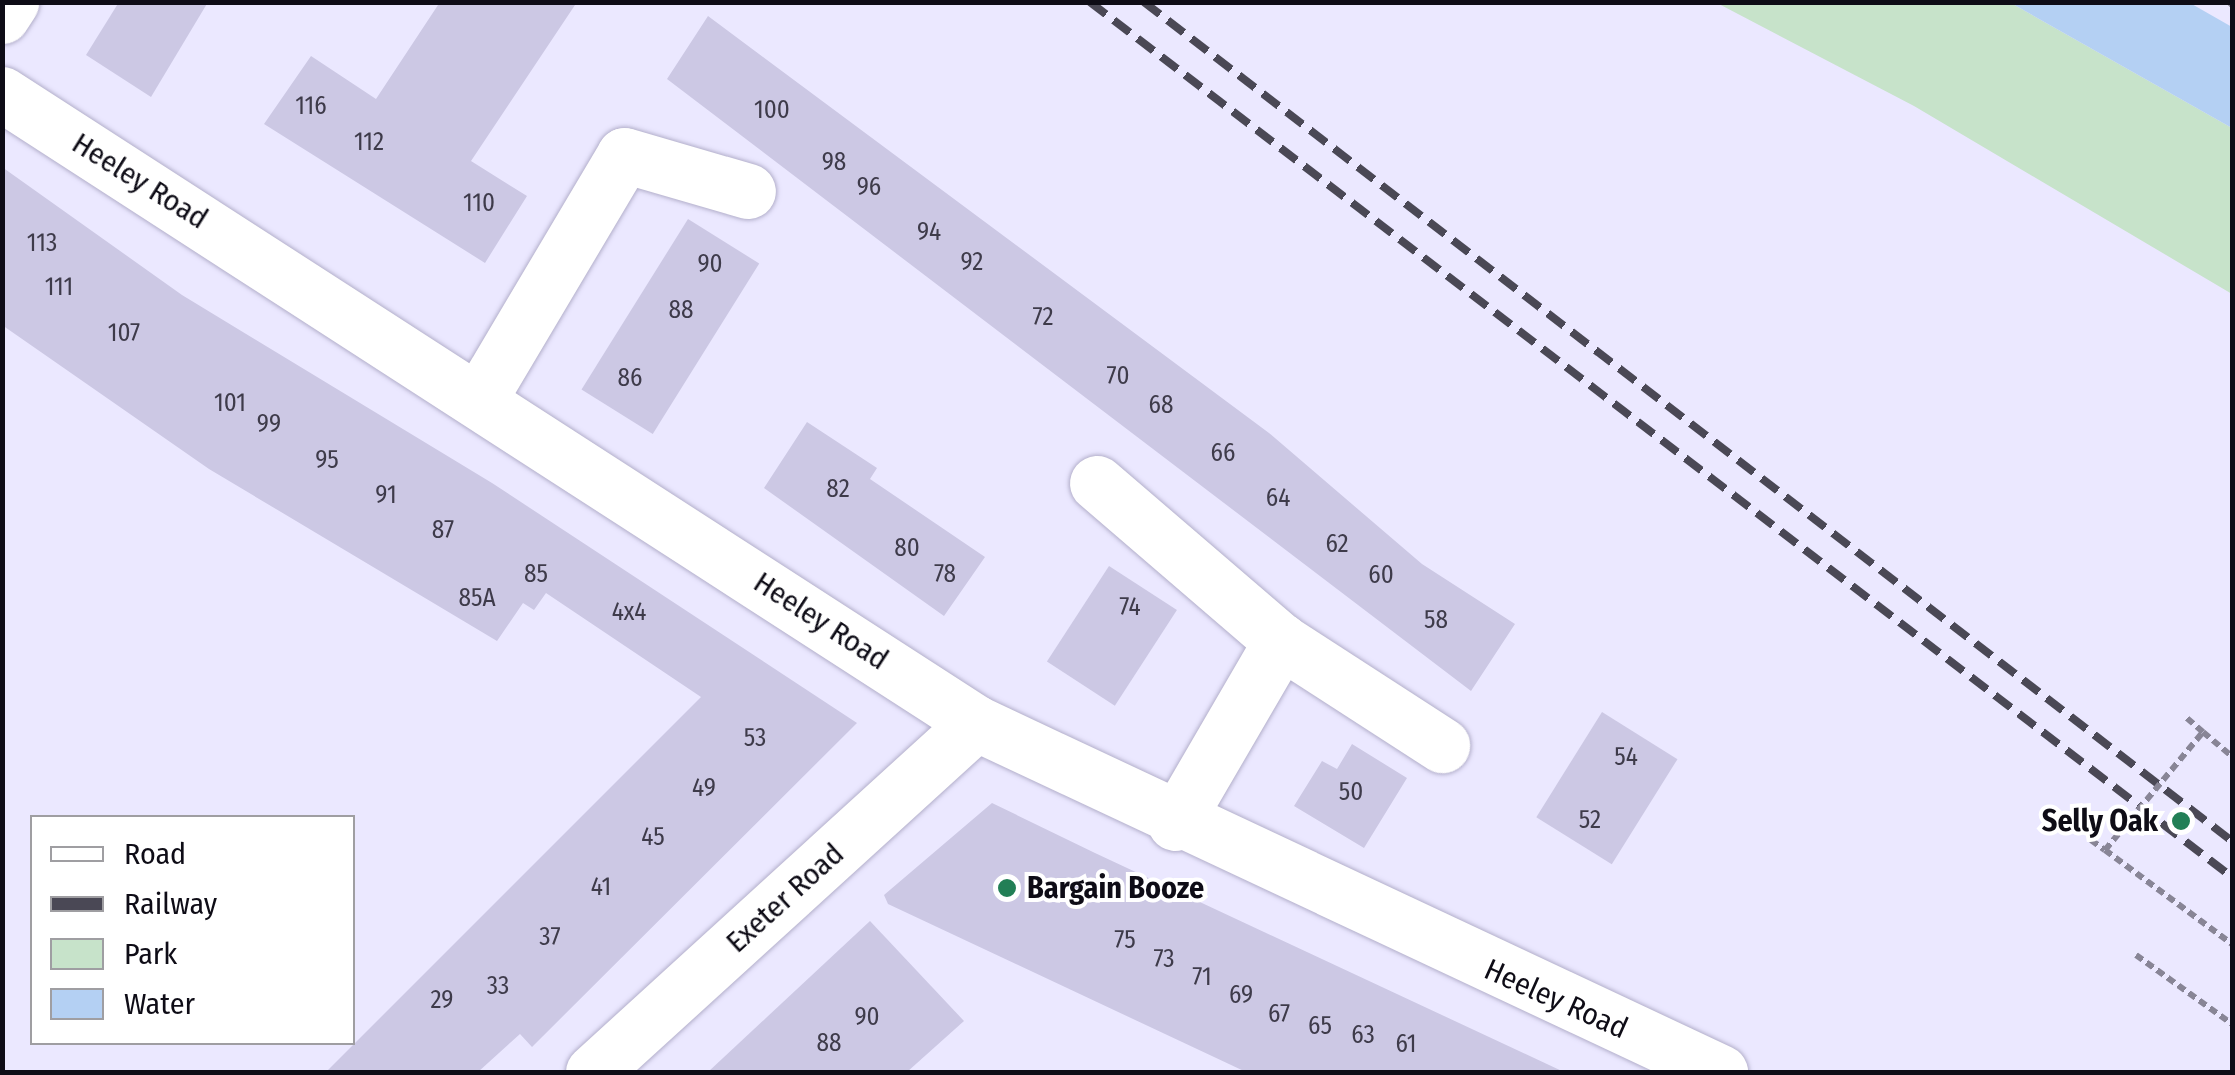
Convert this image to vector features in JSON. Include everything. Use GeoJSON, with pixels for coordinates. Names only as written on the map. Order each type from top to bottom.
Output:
{"type":"FeatureCollection","features":[{"type":"Feature","properties":{"kind":"street"},"geometry":{"type":"LineString","coordinates":[[2,16],[11,2]]}},
{"type":"Feature","properties":{"kind":"street","name":"Heeley Road"},"geometry":{"type":"LineString","coordinates":[[2,94],[481,396],[976,723],[1175,823],[1720,1072]]}},
{"type":"Feature","properties":{"kind":"street"},"geometry":{"type":"LineString","coordinates":[[481,396],[624,155],[748,191]]}},
{"type":"Feature","properties":{"kind":"street"},"geometry":{"type":"LineString","coordinates":[[1097,484],[1281,641],[1442,745]]}},
{"type":"Feature","properties":{"kind":"street"},"geometry":{"type":"LineString","coordinates":[[1175,823],[1281,641]]}},
{"type":"Feature","properties":{"kind":"street","name":"Exeter Road"},"geometry":{"type":"LineString","coordinates":[[593,1072],[976,723]]}},
{"type":"Feature","properties":{"kind":"path"},"geometry":{"type":"LineString","coordinates":[[2186,717],[2232,756]]}},
{"type":"Feature","properties":{"kind":"path"},"geometry":{"type":"LineString","coordinates":[[2105,850],[2203,732]]}},
{"type":"Feature","properties":{"kind":"path"},"geometry":{"type":"LineString","coordinates":[[2091,840],[2232,944]]}},
{"type":"Feature","properties":{"kind":"path"},"geometry":{"type":"LineString","coordinates":[[2136,956],[2232,1024]]}},
{"type":"Feature","properties":{"kind":"green space"},"geometry":{"type":"Polygon","coordinates":[[[1717,3],[2011,3],[2232,128],[2232,294],[1914,106],[1717,3]]]}},
{"type":"Feature","properties":{"kind":"water"},"geometry":{"type":"Polygon","coordinates":[[[2011,3],[2190,3],[2232,27],[2232,128],[2011,3]]]}},
{"type":"Feature","properties":{"kind":"building"},"geometry":{"type":"Polygon","coordinates":[[[119,2],[208,2],[151,97],[86,55],[119,2]]]}},
{"type":"Feature","properties":{"kind":"building"},"geometry":{"type":"Polygon","coordinates":[[[440,2],[577,2],[471,161],[527,196],[485,263],[264,124],[311,56],[376,99],[440,2]]]}},
{"type":"Feature","properties":{"kind":"building"},"geometry":{"type":"Polygon","coordinates":[[[708,16],[1269,433],[1422,564],[1515,624],[1471,691],[667,79],[708,16]]]}},
{"type":"Feature","properties":{"kind":"building"},"geometry":{"type":"Polygon","coordinates":[[[2,167],[182,295],[492,483],[857,723],[532,1047],[520,1034],[478,1072],[326,1072],[701,697],[546,593],[534,610],[523,603],[497,641],[209,469],[2,325],[2,167]]]}},
{"type":"Feature","properties":{"kind":"building"},"geometry":{"type":"Polygon","coordinates":[[[688,219],[759,264],[653,434],[581,389],[688,219]]]}},
{"type":"Feature","properties":{"kind":"building"},"geometry":{"type":"Polygon","coordinates":[[[807,422],[877,468],[870,479],[985,557],[944,616],[764,488],[807,422]]]}},
{"type":"Feature","properties":{"kind":"building"},"geometry":{"type":"Polygon","coordinates":[[[1109,566],[1177,610],[1115,706],[1047,662],[1109,566]]]}},
{"type":"Feature","properties":{"kind":"building"},"geometry":{"type":"Polygon","coordinates":[[[1602,712],[1677,759],[1612,864],[1536,817],[1602,712]]]}},
{"type":"Feature","properties":{"kind":"building"},"geometry":{"type":"Polygon","coordinates":[[[1352,744],[1407,778],[1364,848],[1294,806],[1322,761],[1337,769],[1352,744]]]}},
{"type":"Feature","properties":{"kind":"building"},"geometry":{"type":"Polygon","coordinates":[[[992,803],[1564,1072],[1246,1072],[888,904],[884,895],[992,803]]]}},
{"type":"Feature","properties":{"kind":"building"},"geometry":{"type":"Polygon","coordinates":[[[870,921],[964,1021],[907,1072],[708,1072],[870,921]]]}},
{"type":"Feature","properties":{"kind":"railway"},"geometry":{"type":"LineString","coordinates":[[1090,2],[2232,877]]}},
{"type":"Feature","properties":{"kind":"railway"},"geometry":{"type":"LineString","coordinates":[[1144,2],[2232,841]]}},
{"type":"Feature","properties":{"kind":"place","name":"Selly Oak"},"geometry":{"type":"Point","coordinates":[2181,821]}},
{"type":"Feature","properties":{"kind":"place","name":"Bargain Booze"},"geometry":{"type":"Point","coordinates":[1007,888]}}]}
